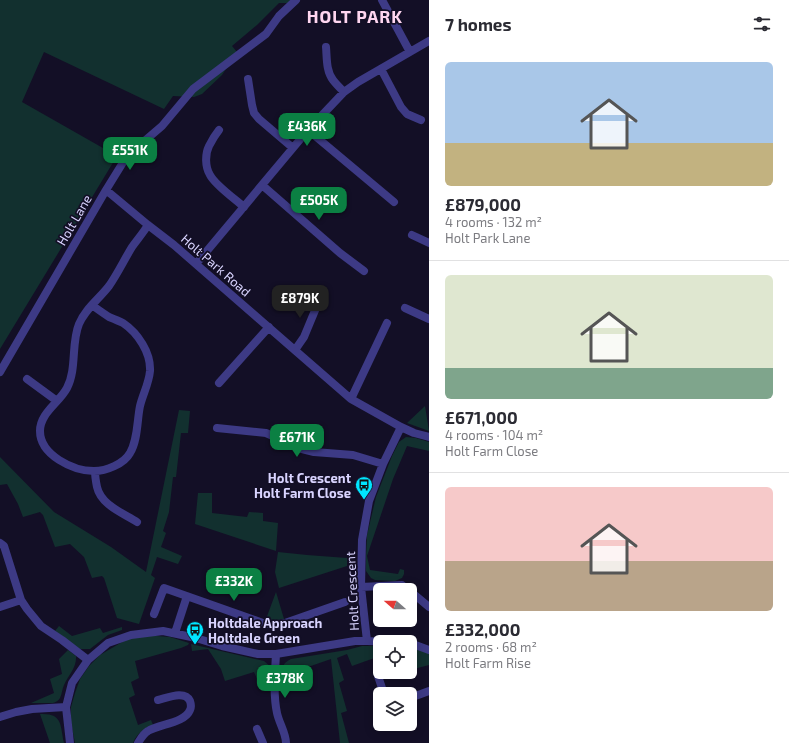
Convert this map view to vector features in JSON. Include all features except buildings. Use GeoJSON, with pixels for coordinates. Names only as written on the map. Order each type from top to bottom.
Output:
{"type":"FeatureCollection","features":[{"type":"Feature","properties":{"kind":"street","name":"Holt Lane"},"geometry":{"type":"LineString","coordinates":[[0,372],[127,156],[162,126],[193,89],[266,34],[279,16],[296,0]]}},
{"type":"Feature","properties":{"kind":"street"},"geometry":{"type":"LineString","coordinates":[[382,0],[410,52]]}},
{"type":"Feature","properties":{"kind":"street"},"geometry":{"type":"LineString","coordinates":[[196,264],[308,130],[344,92],[358,82],[429,41]]}},
{"type":"Feature","properties":{"kind":"street"},"geometry":{"type":"LineString","coordinates":[[326,47],[330,75],[344,92]]}},
{"type":"Feature","properties":{"kind":"street"},"geometry":{"type":"LineString","coordinates":[[381,69],[401,107],[407,114],[421,120]]}},
{"type":"Feature","properties":{"kind":"street"},"geometry":{"type":"LineString","coordinates":[[248,79],[254,113],[293,148]]}},
{"type":"Feature","properties":{"kind":"street"},"geometry":{"type":"LineString","coordinates":[[219,130],[208,147],[206,154],[207,170],[216,183],[244,206]]}},
{"type":"Feature","properties":{"kind":"street"},"geometry":{"type":"LineString","coordinates":[[308,130],[394,202]]}},
{"type":"Feature","properties":{"kind":"street"},"geometry":{"type":"LineString","coordinates":[[262,185],[340,253],[364,271]]}},
{"type":"Feature","properties":{"kind":"street","name":"Holt Park Road"},"geometry":{"type":"LineString","coordinates":[[106,190],[174,245],[350,399],[401,427],[429,438]]}},
{"type":"Feature","properties":{"kind":"street"},"geometry":{"type":"LineString","coordinates":[[92,305],[132,330],[147,351],[150,362],[149,378],[139,410],[136,436],[130,454],[119,463],[109,468],[95,471],[80,469],[60,461],[45,447],[40,432],[41,424],[47,413],[67,388],[73,364],[78,325],[83,315],[115,277],[148,225]]}},
{"type":"Feature","properties":{"kind":"street"},"geometry":{"type":"LineString","coordinates":[[412,235],[429,243]]}},
{"type":"Feature","properties":{"kind":"street"},"geometry":{"type":"LineString","coordinates":[[295,350],[304,337],[321,296]]}},
{"type":"Feature","properties":{"kind":"street"},"geometry":{"type":"LineString","coordinates":[[405,308],[429,319]]}},
{"type":"Feature","properties":{"kind":"street"},"geometry":{"type":"LineString","coordinates":[[350,399],[387,323]]}},
{"type":"Feature","properties":{"kind":"street"},"geometry":{"type":"LineString","coordinates":[[219,383],[269,327]]}},
{"type":"Feature","properties":{"kind":"street"},"geometry":{"type":"LineString","coordinates":[[27,379],[57,401]]}},
{"type":"Feature","properties":{"kind":"street","name":"Holt Crescent"},"geometry":{"type":"LineString","coordinates":[[367,641],[361,587],[362,540],[369,501],[382,464],[401,427]]}},
{"type":"Feature","properties":{"kind":"street"},"geometry":{"type":"LineString","coordinates":[[217,428],[266,433],[302,449],[314,452],[353,455],[382,464]]}},
{"type":"Feature","properties":{"kind":"street"},"geometry":{"type":"LineString","coordinates":[[95,471],[97,488],[102,498],[108,504],[137,522]]}},
{"type":"Feature","properties":{"kind":"street"},"geometry":{"type":"LineString","coordinates":[[0,543],[4,546],[21,600],[36,620],[41,626],[88,660]]}},
{"type":"Feature","properties":{"kind":"street"},"geometry":{"type":"LineString","coordinates":[[361,587],[373,586]]}},
{"type":"Feature","properties":{"kind":"street"},"geometry":{"type":"LineString","coordinates":[[154,614],[164,588],[263,623],[274,625],[285,623],[345,602]]}},
{"type":"Feature","properties":{"kind":"street"},"geometry":{"type":"LineString","coordinates":[[175,633],[187,596]]}},
{"type":"Feature","properties":{"kind":"street"},"geometry":{"type":"LineString","coordinates":[[417,597],[429,607]]}},
{"type":"Feature","properties":{"kind":"street"},"geometry":{"type":"LineString","coordinates":[[0,607],[21,600]]}},
{"type":"Feature","properties":{"kind":"street"},"geometry":{"type":"LineString","coordinates":[[70,743],[66,707],[72,683],[88,660],[108,643],[131,635],[163,631],[258,654],[276,654],[355,641],[373,641]]}},
{"type":"Feature","properties":{"kind":"street"},"geometry":{"type":"LineString","coordinates":[[417,646],[429,650]]}},
{"type":"Feature","properties":{"kind":"street"},"geometry":{"type":"LineString","coordinates":[[276,654],[275,687],[277,714],[286,738],[286,743]]}},
{"type":"Feature","properties":{"kind":"street"},"geometry":{"type":"LineString","coordinates":[[417,695],[429,691]]}},
{"type":"Feature","properties":{"kind":"street"},"geometry":{"type":"LineString","coordinates":[[138,743],[143,735],[149,730],[183,718],[188,714],[190,709],[191,703],[185,696],[180,695],[158,700]]}},
{"type":"Feature","properties":{"kind":"street"},"geometry":{"type":"LineString","coordinates":[[0,717],[32,709],[66,707]]}},
{"type":"Feature","properties":{"kind":"street"},"geometry":{"type":"LineString","coordinates":[[257,728],[263,743]]}},
{"type":"Feature","properties":{"kind":"green space"},"geometry":{"type":"Polygon","coordinates":[[[0,0],[291,0],[288,3],[279,3],[257,25],[232,46],[237,52],[222,75],[202,94],[194,97],[173,96],[164,109],[44,52],[22,102],[117,156],[0,349],[0,0]]]}},
{"type":"Feature","properties":{"kind":"green space"},"geometry":{"type":"Polygon","coordinates":[[[425,406],[429,431],[407,423],[425,406]]]}},
{"type":"Feature","properties":{"kind":"green space"},"geometry":{"type":"Polygon","coordinates":[[[179,410],[190,411],[188,433],[181,433],[176,477],[173,477],[169,512],[163,531],[166,533],[161,547],[182,556],[178,564],[157,557],[151,575],[155,578],[139,624],[117,618],[104,578],[102,576],[92,578],[84,557],[70,544],[55,547],[43,515],[40,512],[23,517],[7,484],[0,485],[0,457],[54,512],[111,547],[146,572],[179,410]]]}},
{"type":"Feature","properties":{"kind":"green space"},"geometry":{"type":"Polygon","coordinates":[[[406,437],[429,442],[429,451],[407,446],[393,479],[367,556],[370,570],[398,574],[400,569],[404,570],[404,574],[402,578],[395,581],[375,580],[371,578],[366,571],[367,535],[376,497],[392,456],[399,442],[406,437]]]}},
{"type":"Feature","properties":{"kind":"green space"},"geometry":{"type":"Polygon","coordinates":[[[198,493],[212,493],[212,513],[247,517],[249,512],[263,513],[263,521],[278,523],[276,551],[195,524],[198,493]]]}},
{"type":"Feature","properties":{"kind":"green space"},"geometry":{"type":"Polygon","coordinates":[[[278,552],[347,558],[347,566],[279,588],[275,572],[278,552]]]}},
{"type":"Feature","properties":{"kind":"green space"},"geometry":{"type":"Polygon","coordinates":[[[276,592],[284,619],[273,621],[266,619],[276,592]]]}},
{"type":"Feature","properties":{"kind":"green space"},"geometry":{"type":"Polygon","coordinates":[[[59,626],[72,636],[100,628],[103,633],[122,627],[122,630],[108,635],[90,649],[80,649],[55,631],[59,626]]]}},
{"type":"Feature","properties":{"kind":"green space"},"geometry":{"type":"Polygon","coordinates":[[[142,636],[170,637],[189,643],[181,648],[135,661],[139,678],[131,682],[135,695],[129,698],[138,725],[151,720],[153,725],[141,732],[133,743],[75,743],[71,723],[71,707],[80,679],[89,666],[100,655],[129,638],[142,636]]]}},
{"type":"Feature","properties":{"kind":"green space"},"geometry":{"type":"Polygon","coordinates":[[[191,644],[264,661],[271,667],[271,681],[258,681],[254,672],[225,681],[221,669],[208,649],[192,651],[191,644]]]}},
{"type":"Feature","properties":{"kind":"green space"},"geometry":{"type":"Polygon","coordinates":[[[362,646],[373,646],[373,658],[352,666],[347,654],[337,658],[344,680],[339,683],[347,711],[341,713],[349,743],[340,743],[331,659],[282,676],[283,667],[286,662],[291,659],[347,650],[362,646]]]}},
{"type":"Feature","properties":{"kind":"green space"},"geometry":{"type":"Polygon","coordinates":[[[417,649],[429,653],[429,665],[417,668],[417,649]]]}},
{"type":"Feature","properties":{"kind":"green space"},"geometry":{"type":"Polygon","coordinates":[[[68,650],[76,656],[76,660],[74,668],[63,687],[60,698],[53,703],[31,703],[54,693],[50,679],[62,674],[59,659],[68,650]]]}},
{"type":"Feature","properties":{"kind":"green space"},"geometry":{"type":"Polygon","coordinates":[[[40,714],[47,714],[57,718],[61,726],[64,743],[50,743],[40,714]]]}},
{"type":"Feature","properties":{"kind":"place","name":"Holt Crescent Holt Farm Close"},"geometry":{"type":"Point","coordinates":[364,500]}},
{"type":"Feature","properties":{"kind":"place","name":"Holtdale Approach Holtdale Green"},"geometry":{"type":"Point","coordinates":[195,645]}},
{"type":"Feature","properties":{"kind":"district","name":"HOLT PARK"},"geometry":{"type":"Point","coordinates":[355,16]}}]}
